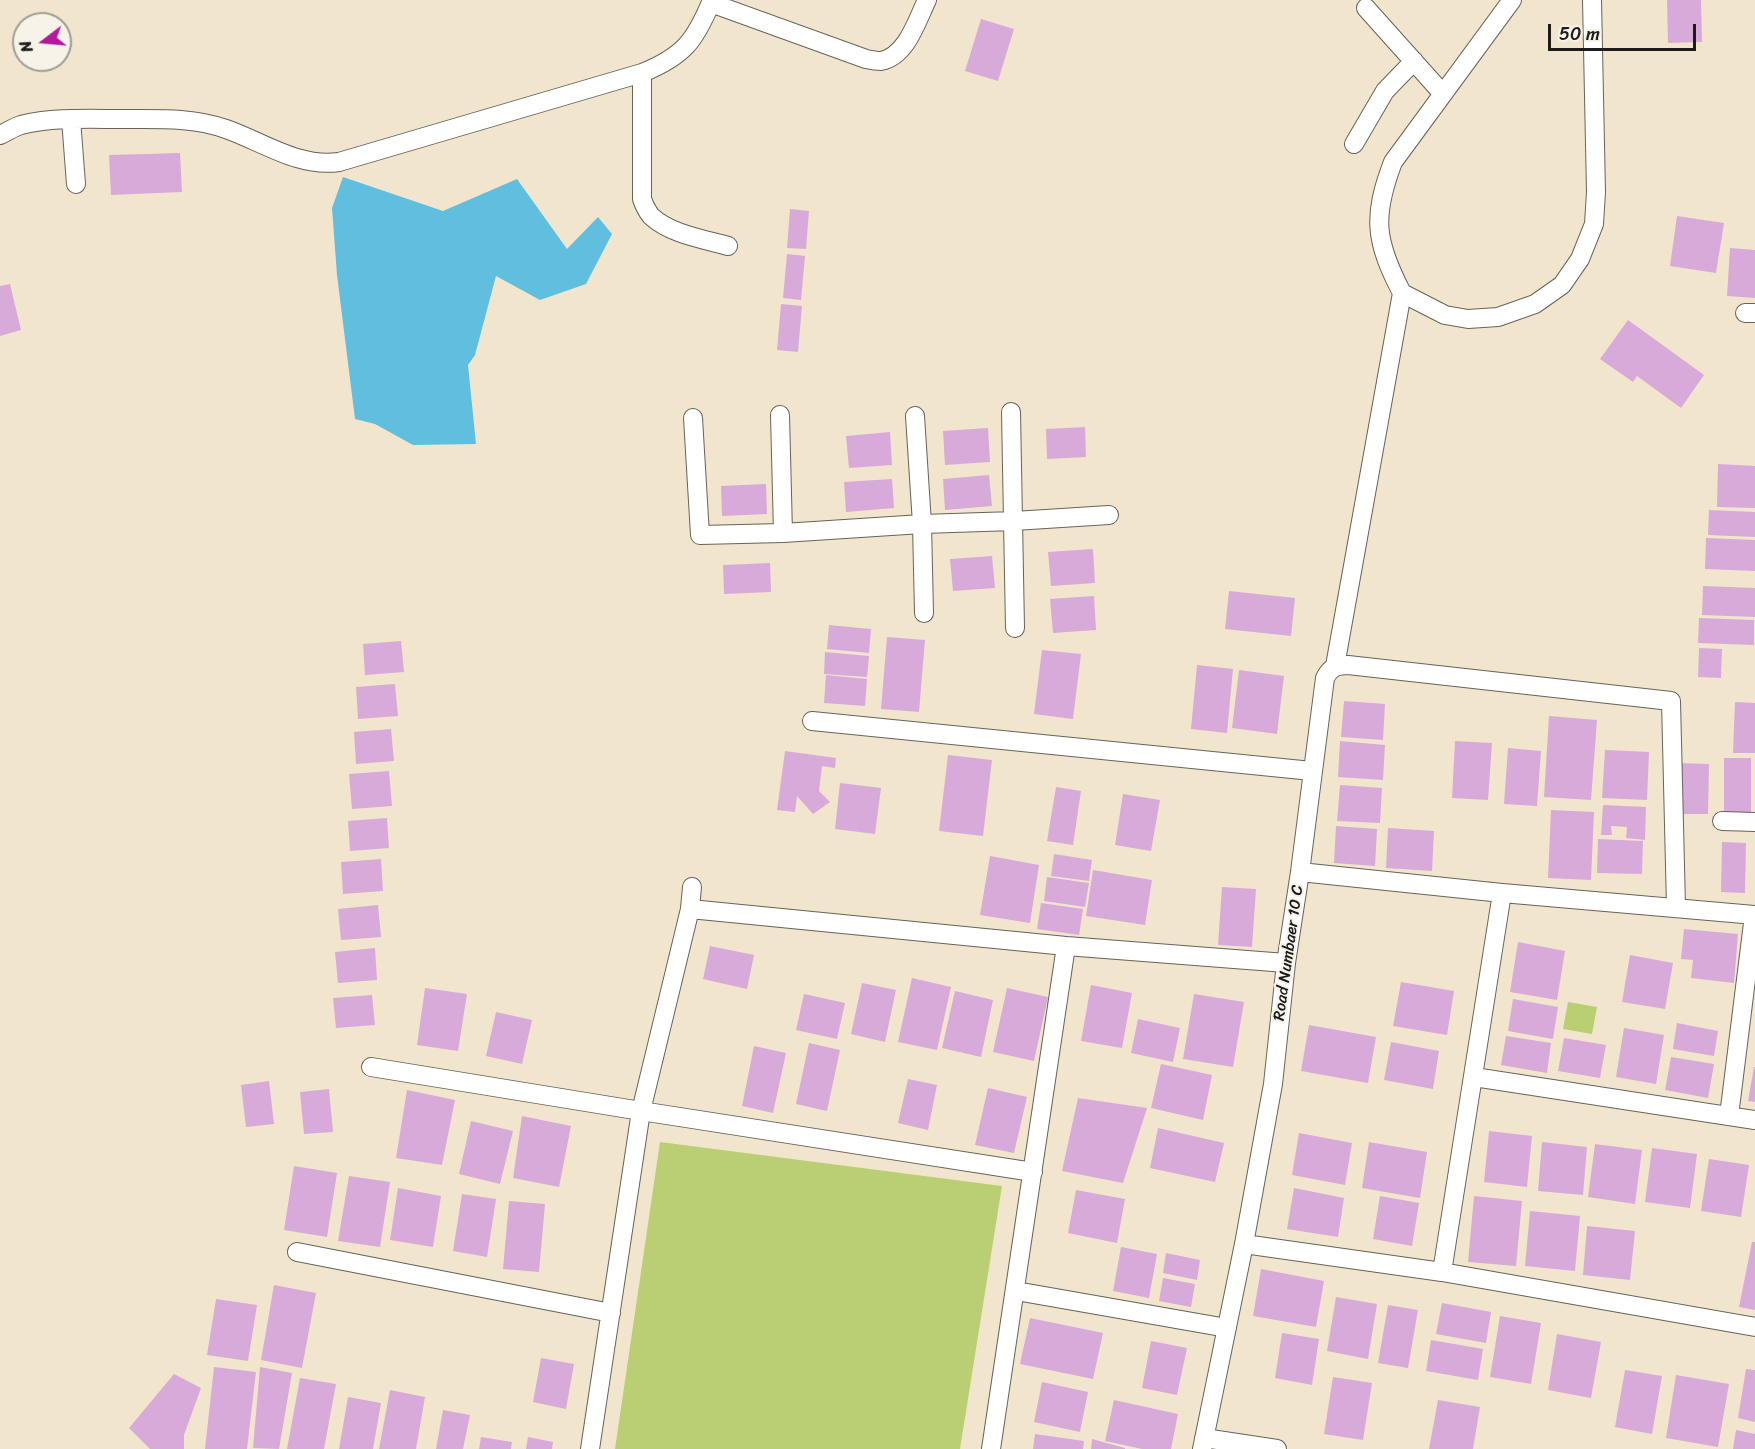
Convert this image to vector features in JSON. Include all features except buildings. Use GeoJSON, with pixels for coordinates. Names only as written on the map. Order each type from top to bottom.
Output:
{"type":"FeatureCollection","features":[{"type":"Feature","properties":{"kind":"street"},"geometry":{"type":"LineString","coordinates":[[0,135],[20,126],[71,119],[168,119],[225,128],[304,161],[323,164],[339,162],[642,73],[675,58],[685,48],[712,1],[866,59],[881,61],[897,53],[905,44],[927,0]]}},
{"type":"Feature","properties":{"kind":"street"},"geometry":{"type":"LineString","coordinates":[[1512,0],[1393,162],[1383,189],[1378,212],[1381,244],[1388,267],[1402,293],[1445,315],[1468,320],[1498,317],[1535,304],[1562,285],[1580,259],[1594,224],[1596,192],[1592,0]]}},
{"type":"Feature","properties":{"kind":"street"},"geometry":{"type":"LineString","coordinates":[[1366,8],[1443,94]]}},
{"type":"Feature","properties":{"kind":"street"},"geometry":{"type":"LineString","coordinates":[[1354,144],[1385,91],[1414,61]]}},
{"type":"Feature","properties":{"kind":"street"},"geometry":{"type":"LineString","coordinates":[[642,73],[642,199],[649,213],[658,222],[669,228],[728,246]]}},
{"type":"Feature","properties":{"kind":"street"},"geometry":{"type":"LineString","coordinates":[[71,119],[76,184]]}},
{"type":"Feature","properties":{"kind":"street"},"geometry":{"type":"LineString","coordinates":[[1335,666],[1402,293]]}},
{"type":"Feature","properties":{"kind":"street"},"geometry":{"type":"LineString","coordinates":[[1011,412],[1015,628]]}},
{"type":"Feature","properties":{"kind":"street"},"geometry":{"type":"LineString","coordinates":[[780,415],[783,533]]}},
{"type":"Feature","properties":{"kind":"street"},"geometry":{"type":"LineString","coordinates":[[915,416],[922,524],[924,613]]}},
{"type":"Feature","properties":{"kind":"street"},"geometry":{"type":"LineString","coordinates":[[693,418],[700,535],[783,533],[1109,515]]}},
{"type":"Feature","properties":{"kind":"street"},"geometry":{"type":"LineString","coordinates":[[1300,872],[1325,678],[1328,671],[1335,666],[1348,665],[1671,702],[1676,907]]}},
{"type":"Feature","properties":{"kind":"street"},"geometry":{"type":"LineString","coordinates":[[812,721],[1312,771]]}},
{"type":"Feature","properties":{"kind":"street"},"geometry":{"type":"LineString","coordinates":[[1722,821],[1755,822]]}},
{"type":"Feature","properties":{"kind":"street","name":"Road Numbaer 10 C"},"geometry":{"type":"LineString","coordinates":[[1203,1444],[1244,1244],[1273,1084],[1286,963],[1300,872],[1503,893],[1755,915]]}},
{"type":"Feature","properties":{"kind":"street"},"geometry":{"type":"LineString","coordinates":[[590,1449],[641,1111],[690,909],[692,887]]}},
{"type":"Feature","properties":{"kind":"street"},"geometry":{"type":"LineString","coordinates":[[1442,1272],[1503,893]]}},
{"type":"Feature","properties":{"kind":"street"},"geometry":{"type":"LineString","coordinates":[[690,909],[1066,946],[1286,963]]}},
{"type":"Feature","properties":{"kind":"street"},"geometry":{"type":"LineString","coordinates":[[1729,1116],[1755,915]]}},
{"type":"Feature","properties":{"kind":"street"},"geometry":{"type":"LineString","coordinates":[[991,1449],[1066,946]]}},
{"type":"Feature","properties":{"kind":"street"},"geometry":{"type":"LineString","coordinates":[[371,1067],[1033,1172]]}},
{"type":"Feature","properties":{"kind":"street"},"geometry":{"type":"LineString","coordinates":[[1474,1077],[1755,1120]]}},
{"type":"Feature","properties":{"kind":"street"},"geometry":{"type":"LineString","coordinates":[[1244,1244],[1442,1272],[1755,1327]]}},
{"type":"Feature","properties":{"kind":"street"},"geometry":{"type":"LineString","coordinates":[[297,1252],[611,1313]]}},
{"type":"Feature","properties":{"kind":"street"},"geometry":{"type":"LineString","coordinates":[[1016,1291],[1227,1328]]}},
{"type":"Feature","properties":{"kind":"street"},"geometry":{"type":"LineString","coordinates":[[1203,1444],[1277,1449]]}},
{"type":"Feature","properties":{"kind":"green space"},"geometry":{"type":"Polygon","coordinates":[[[1568,1002],[1597,1007],[1592,1034],[1563,1029],[1568,1002]]]}},
{"type":"Feature","properties":{"kind":"green space"},"geometry":{"type":"Polygon","coordinates":[[[660,1142],[1002,1186],[960,1449],[615,1449],[660,1142]]]}},
{"type":"Feature","properties":{"kind":"water"},"geometry":{"type":"Polygon","coordinates":[[[343,177],[443,211],[517,179],[567,249],[598,217],[612,234],[586,284],[540,300],[496,276],[475,355],[468,365],[476,444],[413,445],[375,424],[355,419],[337,275],[332,208],[343,177]]]}}]}
